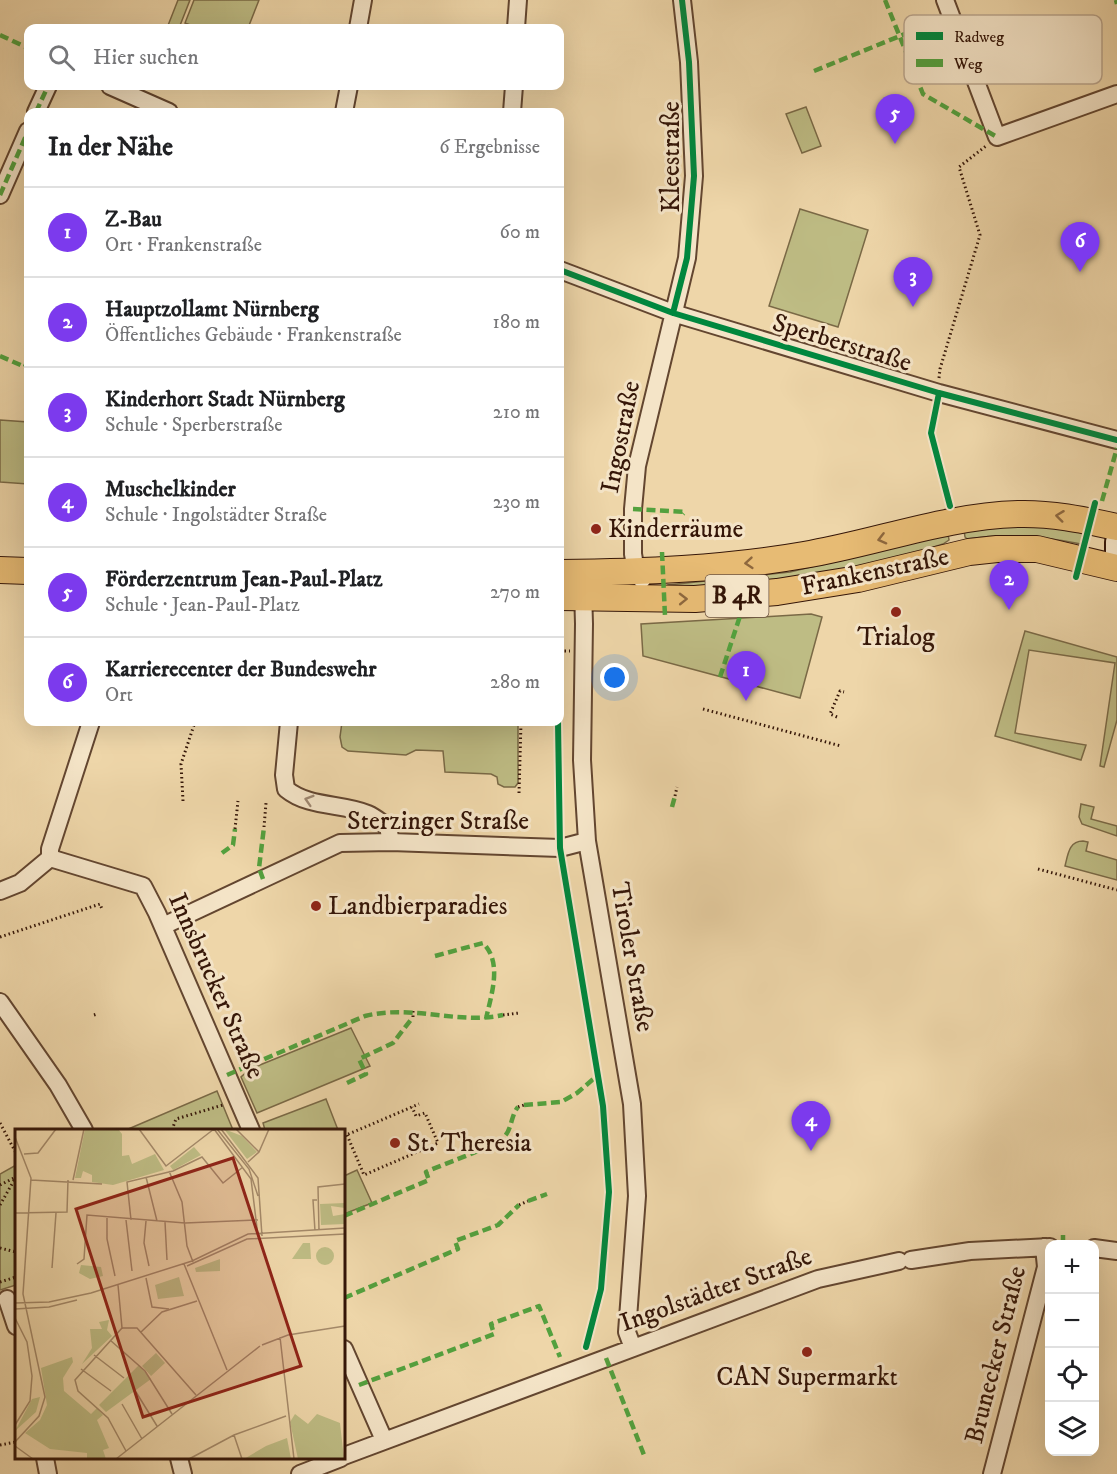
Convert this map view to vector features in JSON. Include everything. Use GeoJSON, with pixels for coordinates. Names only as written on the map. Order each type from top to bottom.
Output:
{"type":"FeatureCollection","features":[{"type":"Feature","properties":{"kind":"main road","name":"Frankenstraße"},"geometry":{"type":"LineString","coordinates":[[571,585],[636,571],[786,558],[860,544],[944,523],[996,515],[1038,514],[1117,527]]}},
{"type":"Feature","properties":{"kind":"main road"},"geometry":{"type":"LineString","coordinates":[[944,523],[952,526],[957,532],[955,555]]}},
{"type":"Feature","properties":{"kind":"main road"},"geometry":{"type":"LineString","coordinates":[[1117,542],[1117,553]]}},
{"type":"Feature","properties":{"kind":"main road","name":"Frankenstraße"},"geometry":{"type":"LineString","coordinates":[[571,585],[652,599],[716,598],[797,590],[858,579],[955,555],[998,549],[1037,549],[1117,568]]}},
{"type":"Feature","properties":{"kind":"main road"},"geometry":{"type":"LineString","coordinates":[[0,570],[24,571]]}},
{"type":"Feature","properties":{"kind":"main road"},"geometry":{"type":"LineString","coordinates":[[0,587],[24,587]]}},
{"type":"Feature","properties":{"kind":"street"},"geometry":{"type":"LineString","coordinates":[[359,24],[363,0]]}},
{"type":"Feature","properties":{"kind":"street"},"geometry":{"type":"LineString","coordinates":[[516,24],[518,0]]}},
{"type":"Feature","properties":{"kind":"street","name":"Kleestraße"},"geometry":{"type":"LineString","coordinates":[[673,313],[687,258],[694,176],[689,62],[682,0]]}},
{"type":"Feature","properties":{"kind":"street"},"geometry":{"type":"LineString","coordinates":[[945,0],[950,15]]}},
{"type":"Feature","properties":{"kind":"street"},"geometry":{"type":"LineString","coordinates":[[977,84],[997,137],[1117,94]]}},
{"type":"Feature","properties":{"kind":"street"},"geometry":{"type":"LineString","coordinates":[[38,108],[46,90]]}},
{"type":"Feature","properties":{"kind":"street"},"geometry":{"type":"LineString","coordinates":[[119,90],[160,108]]}},
{"type":"Feature","properties":{"kind":"street"},"geometry":{"type":"LineString","coordinates":[[346,108],[348,90]]}},
{"type":"Feature","properties":{"kind":"street"},"geometry":{"type":"LineString","coordinates":[[512,108],[514,90]]}},
{"type":"Feature","properties":{"kind":"street"},"geometry":{"type":"LineString","coordinates":[[0,195],[24,140]]}},
{"type":"Feature","properties":{"kind":"street","name":"Sperberstraße"},"geometry":{"type":"LineString","coordinates":[[564,272],[673,313],[939,393],[1117,440]]}},
{"type":"Feature","properties":{"kind":"street","name":"Ingostraße"},"geometry":{"type":"LineString","coordinates":[[636,571],[633,554],[633,509],[637,466],[673,313]]}},
{"type":"Feature","properties":{"kind":"street"},"geometry":{"type":"LineString","coordinates":[[636,571],[652,599]]}},
{"type":"Feature","properties":{"kind":"street","name":"Tiroler Straße"},"geometry":{"type":"LineString","coordinates":[[571,585],[586,841],[632,1104],[637,1196],[627,1332],[633,1348]]}},
{"type":"Feature","properties":{"kind":"street"},"geometry":{"type":"LineString","coordinates":[[0,891],[20,883],[50,858],[90,726]]}},
{"type":"Feature","properties":{"kind":"street"},"geometry":{"type":"LineString","coordinates":[[289,726],[284,775],[286,789],[292,795],[311,801],[368,814],[388,827],[391,842]]}},
{"type":"Feature","properties":{"kind":"street","name":"Sterzinger Straße"},"geometry":{"type":"LineString","coordinates":[[163,926],[340,843],[391,842],[560,848],[586,841]]}},
{"type":"Feature","properties":{"kind":"street","name":"Innsbrucker Straße"},"geometry":{"type":"LineString","coordinates":[[50,858],[143,886],[163,926],[250,1129]]}},
{"type":"Feature","properties":{"kind":"street"},"geometry":{"type":"LineString","coordinates":[[0,1002],[52,1077],[83,1129]]}},
{"type":"Feature","properties":{"kind":"street","name":"Ingolstädter Straße"},"geometry":{"type":"LineString","coordinates":[[345,1456],[818,1279],[905,1260],[970,1251],[1045,1247]]}},
{"type":"Feature","properties":{"kind":"street"},"geometry":{"type":"LineString","coordinates":[[1099,1249],[1117,1251]]}},
{"type":"Feature","properties":{"kind":"street","name":"Brunecker Straße"},"geometry":{"type":"LineString","coordinates":[[992,1474],[1045,1271]]}},
{"type":"Feature","properties":{"kind":"street"},"geometry":{"type":"LineString","coordinates":[[7,1299],[15,1323]]}},
{"type":"Feature","properties":{"kind":"street"},"geometry":{"type":"LineString","coordinates":[[345,1351],[384,1440]]}},
{"type":"Feature","properties":{"kind":"street"},"geometry":{"type":"LineString","coordinates":[[45,1459],[48,1474]]}},
{"type":"Feature","properties":{"kind":"street"},"geometry":{"type":"LineString","coordinates":[[179,1459],[183,1474]]}},
{"type":"Feature","properties":{"kind":"street","name":"Ingolstädter Straße"},"geometry":{"type":"LineString","coordinates":[[300,1474],[337,1459]]}},
{"type":"Feature","properties":{"kind":"path"},"geometry":{"type":"LineString","coordinates":[[939,393],[940,369],[980,235],[959,167],[997,137]]}},
{"type":"Feature","properties":{"kind":"path"},"geometry":{"type":"LineString","coordinates":[[837,717],[830,714],[840,691],[844,692]]}},
{"type":"Feature","properties":{"kind":"path"},"geometry":{"type":"LineString","coordinates":[[704,709],[841,746]]}},
{"type":"Feature","properties":{"kind":"path"},"geometry":{"type":"LineString","coordinates":[[183,801],[181,764],[194,726]]}},
{"type":"Feature","properties":{"kind":"path"},"geometry":{"type":"LineString","coordinates":[[519,793],[521,726]]}},
{"type":"Feature","properties":{"kind":"path"},"geometry":{"type":"LineString","coordinates":[[675,795],[677,787]]}},
{"type":"Feature","properties":{"kind":"path"},"geometry":{"type":"LineString","coordinates":[[235,829],[237,801]]}},
{"type":"Feature","properties":{"kind":"path"},"geometry":{"type":"LineString","coordinates":[[264,827],[266,802]]}},
{"type":"Feature","properties":{"kind":"path"},"geometry":{"type":"LineString","coordinates":[[1038,869],[1117,890]]}},
{"type":"Feature","properties":{"kind":"path"},"geometry":{"type":"LineString","coordinates":[[0,937],[100,904],[102,909]]}},
{"type":"Feature","properties":{"kind":"path"},"geometry":{"type":"LineString","coordinates":[[413,1011],[413,1017]]}},
{"type":"Feature","properties":{"kind":"path"},"geometry":{"type":"LineString","coordinates":[[503,1015],[519,1014]]}},
{"type":"Feature","properties":{"kind":"path"},"geometry":{"type":"LineString","coordinates":[[173,1129],[176,1119],[238,1100]]}},
{"type":"Feature","properties":{"kind":"path"},"geometry":{"type":"LineString","coordinates":[[412,1107],[416,1116],[425,1113],[438,1143],[364,1174],[345,1136],[412,1107],[419,1104]]}},
{"type":"Feature","properties":{"kind":"path"},"geometry":{"type":"LineString","coordinates":[[518,1107],[524,1105]]}},
{"type":"Feature","properties":{"kind":"path"},"geometry":{"type":"LineString","coordinates":[[0,1123],[15,1151]]}},
{"type":"Feature","properties":{"kind":"path"},"geometry":{"type":"LineString","coordinates":[[0,1185],[15,1178]]}},
{"type":"Feature","properties":{"kind":"path"},"geometry":{"type":"LineString","coordinates":[[0,1205],[15,1179]]}},
{"type":"Feature","properties":{"kind":"path"},"geometry":{"type":"LineString","coordinates":[[519,1205],[528,1201]]}},
{"type":"Feature","properties":{"kind":"path"},"geometry":{"type":"LineString","coordinates":[[0,1248],[15,1252]]}},
{"type":"Feature","properties":{"kind":"path"},"geometry":{"type":"LineString","coordinates":[[0,1282],[15,1276]]}},
{"type":"Feature","properties":{"kind":"path"},"geometry":{"type":"LineString","coordinates":[[0,1445],[15,1442]]}},
{"type":"Feature","properties":{"kind":"shaded area"},"geometry":{"type":"Polygon","coordinates":[[[178,0],[190,0],[181,24],[169,24],[178,0]]]}},
{"type":"Feature","properties":{"kind":"shaded area"},"geometry":{"type":"Polygon","coordinates":[[[194,0],[259,0],[250,24],[185,23],[194,0]]]}},
{"type":"Feature","properties":{"kind":"shaded area"},"geometry":{"type":"Polygon","coordinates":[[[806,107],[821,146],[802,153],[786,114],[806,107]]]}},
{"type":"Feature","properties":{"kind":"shaded area"},"geometry":{"type":"Polygon","coordinates":[[[800,209],[868,230],[838,327],[769,306],[800,209]]]}},
{"type":"Feature","properties":{"kind":"shaded area"},"geometry":{"type":"Polygon","coordinates":[[[0,420],[24,422],[24,484],[0,482],[0,420]]]}},
{"type":"Feature","properties":{"kind":"shaded area"},"geometry":{"type":"Polygon","coordinates":[[[1006,522],[1084,529],[1081,544],[1024,536],[967,539],[965,537],[964,530],[1006,522]]]}},
{"type":"Feature","properties":{"kind":"shaded area"},"geometry":{"type":"Polygon","coordinates":[[[948,534],[949,540],[943,544],[852,573],[668,591],[668,585],[790,572],[948,534]]]}},
{"type":"Feature","properties":{"kind":"shaded area"},"geometry":{"type":"Polygon","coordinates":[[[811,614],[822,617],[800,698],[643,656],[641,624],[811,614]]]}},
{"type":"Feature","properties":{"kind":"shaded area"},"geometry":{"type":"Polygon","coordinates":[[[1025,631],[1117,657],[1117,720],[1104,767],[1100,766],[1115,663],[1029,650],[1015,733],[1086,745],[1081,760],[995,736],[1025,631]]]}},
{"type":"Feature","properties":{"kind":"shaded area"},"geometry":{"type":"Polygon","coordinates":[[[341,726],[518,726],[518,783],[515,787],[504,787],[498,784],[497,777],[491,774],[445,772],[443,751],[416,750],[406,755],[348,751],[342,747],[341,726]]]}},
{"type":"Feature","properties":{"kind":"shaded area"},"geometry":{"type":"Polygon","coordinates":[[[1081,804],[1094,807],[1091,819],[1117,826],[1117,836],[1082,824],[1079,817],[1081,804]]]}},
{"type":"Feature","properties":{"kind":"shaded area"},"geometry":{"type":"Polygon","coordinates":[[[1083,841],[1088,842],[1086,851],[1117,860],[1117,880],[1065,866],[1072,846],[1083,841]]]}},
{"type":"Feature","properties":{"kind":"shaded area"},"geometry":{"type":"Polygon","coordinates":[[[351,1028],[370,1066],[257,1113],[241,1077],[250,1069],[351,1028]]]}},
{"type":"Feature","properties":{"kind":"shaded area"},"geometry":{"type":"Polygon","coordinates":[[[217,1091],[233,1129],[128,1129],[217,1091]]]}},
{"type":"Feature","properties":{"kind":"shaded area"},"geometry":{"type":"Polygon","coordinates":[[[326,1099],[338,1129],[265,1129],[263,1123],[326,1099]]]}},
{"type":"Feature","properties":{"kind":"shaded area"},"geometry":{"type":"Polygon","coordinates":[[[15,1166],[15,1285],[0,1290],[0,1174],[15,1166]]]}},
{"type":"Feature","properties":{"kind":"shaded area"},"geometry":{"type":"Polygon","coordinates":[[[357,1170],[372,1203],[345,1214],[345,1176],[357,1170]]]}},
{"type":"Feature","properties":{"kind":"marked path"},"geometry":{"type":"LineString","coordinates":[[885,0],[904,47]]}},
{"type":"Feature","properties":{"kind":"marked path"},"geometry":{"type":"LineString","coordinates":[[1116,0],[1117,4]]}},
{"type":"Feature","properties":{"kind":"marked path"},"geometry":{"type":"LineString","coordinates":[[814,71],[904,34]]}},
{"type":"Feature","properties":{"kind":"marked path"},"geometry":{"type":"LineString","coordinates":[[0,35],[24,46]]}},
{"type":"Feature","properties":{"kind":"marked path"},"geometry":{"type":"LineString","coordinates":[[919,84],[923,94],[997,137]]}},
{"type":"Feature","properties":{"kind":"marked path"},"geometry":{"type":"LineString","coordinates":[[38,108],[46,90]]}},
{"type":"Feature","properties":{"kind":"marked path"},"geometry":{"type":"LineString","coordinates":[[0,195],[24,140]]}},
{"type":"Feature","properties":{"kind":"marked path"},"geometry":{"type":"LineString","coordinates":[[0,356],[24,367]]}},
{"type":"Feature","properties":{"kind":"marked path"},"geometry":{"type":"LineString","coordinates":[[1102,501],[1117,448]]}},
{"type":"Feature","properties":{"kind":"marked path"},"geometry":{"type":"LineString","coordinates":[[633,509],[685,512],[683,514]]}},
{"type":"Feature","properties":{"kind":"marked path"},"geometry":{"type":"LineString","coordinates":[[662,552],[665,616]]}},
{"type":"Feature","properties":{"kind":"marked path"},"geometry":{"type":"LineString","coordinates":[[720,677],[741,613]]}},
{"type":"Feature","properties":{"kind":"marked path"},"geometry":{"type":"LineString","coordinates":[[672,807],[675,796]]}},
{"type":"Feature","properties":{"kind":"marked path"},"geometry":{"type":"LineString","coordinates":[[263,879],[259,868],[264,827]]}},
{"type":"Feature","properties":{"kind":"marked path"},"geometry":{"type":"LineString","coordinates":[[222,853],[233,845],[235,829]]}},
{"type":"Feature","properties":{"kind":"marked path"},"geometry":{"type":"LineString","coordinates":[[435,956],[483,943],[493,960],[494,970],[493,990],[486,1019]]}},
{"type":"Feature","properties":{"kind":"marked path"},"geometry":{"type":"LineString","coordinates":[[227,1075],[365,1016],[400,1012],[469,1018],[503,1015]]}},
{"type":"Feature","properties":{"kind":"marked path"},"geometry":{"type":"LineString","coordinates":[[347,1083],[366,1074],[359,1059],[393,1043],[413,1017]]}},
{"type":"Feature","properties":{"kind":"marked path"},"geometry":{"type":"LineString","coordinates":[[524,1105],[561,1102],[577,1093],[598,1075]]}},
{"type":"Feature","properties":{"kind":"marked path"},"geometry":{"type":"LineString","coordinates":[[345,1216],[429,1180],[426,1172],[498,1141],[507,1134],[518,1107]]}},
{"type":"Feature","properties":{"kind":"marked path"},"geometry":{"type":"LineString","coordinates":[[528,1201],[547,1194]]}},
{"type":"Feature","properties":{"kind":"marked path"},"geometry":{"type":"LineString","coordinates":[[345,1298],[458,1249],[455,1241],[498,1225],[519,1205]]}},
{"type":"Feature","properties":{"kind":"marked path"},"geometry":{"type":"LineString","coordinates":[[1063,1232],[1063,1240]]}},
{"type":"Feature","properties":{"kind":"marked path"},"geometry":{"type":"LineString","coordinates":[[359,1385],[494,1334],[491,1324],[539,1306],[560,1357]]}},
{"type":"Feature","properties":{"kind":"marked path"},"geometry":{"type":"LineString","coordinates":[[606,1358],[644,1455]]}},
{"type":"Feature","properties":{"kind":"cycle path"},"geometry":{"type":"LineString","coordinates":[[673,313],[687,258],[694,176],[689,62],[682,0]]}},
{"type":"Feature","properties":{"kind":"cycle path"},"geometry":{"type":"LineString","coordinates":[[564,272],[673,313],[939,393],[1117,440]]}},
{"type":"Feature","properties":{"kind":"cycle path"},"geometry":{"type":"LineString","coordinates":[[939,393],[931,433],[950,506]]}},
{"type":"Feature","properties":{"kind":"cycle path"},"geometry":{"type":"LineString","coordinates":[[1076,577],[1095,503]]}},
{"type":"Feature","properties":{"kind":"cycle path"},"geometry":{"type":"LineString","coordinates":[[558,726],[560,848],[603,1106],[609,1192],[601,1289],[586,1347]]}},
{"type":"Feature","properties":{"kind":"place","name":"Förderzentrum Jean-Paul-Platz"},"geometry":{"type":"Point","coordinates":[895,144]}},
{"type":"Feature","properties":{"kind":"place","name":"Karrierecenter der Bundeswehr"},"geometry":{"type":"Point","coordinates":[1080,272]}},
{"type":"Feature","properties":{"kind":"place","name":"Kinderhort Stadt Nürnberg"},"geometry":{"type":"Point","coordinates":[913,307]}},
{"type":"Feature","properties":{"kind":"place","name":"Kinderräume"},"geometry":{"type":"Point","coordinates":[596,529]}},
{"type":"Feature","properties":{"kind":"place","name":"Hauptzollamt Nürnberg"},"geometry":{"type":"Point","coordinates":[1009,610]}},
{"type":"Feature","properties":{"kind":"place","name":"Trialog"},"geometry":{"type":"Point","coordinates":[896,612]}},
{"type":"Feature","properties":{"kind":"place","name":"Z-Bau"},"geometry":{"type":"Point","coordinates":[746,701]}},
{"type":"Feature","properties":{"kind":"place","name":"Landbierparadies"},"geometry":{"type":"Point","coordinates":[316,906]}},
{"type":"Feature","properties":{"kind":"place","name":"St. Theresia"},"geometry":{"type":"Point","coordinates":[395,1143]}},
{"type":"Feature","properties":{"kind":"place","name":"Muschelkinder"},"geometry":{"type":"Point","coordinates":[811,1151]}},
{"type":"Feature","properties":{"kind":"place","name":"CAN Supermarkt"},"geometry":{"type":"Point","coordinates":[807,1352]}}]}
